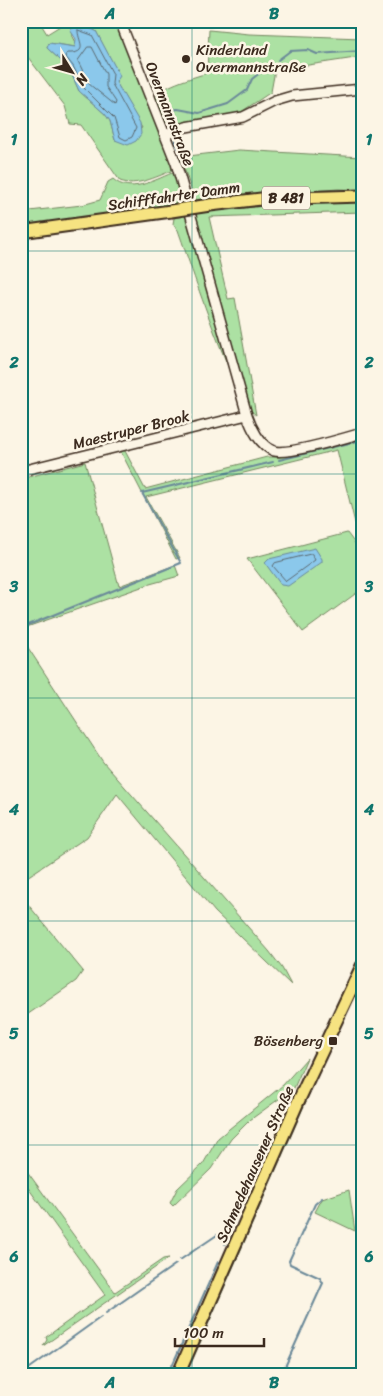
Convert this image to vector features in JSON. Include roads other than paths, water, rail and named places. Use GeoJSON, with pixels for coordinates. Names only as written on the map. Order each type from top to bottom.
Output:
{"type":"FeatureCollection","features":[{"type":"Feature","properties":{"kind":"main road","name":"Schifffahrter Damm"},"geometry":{"type":"LineString","coordinates":[[21,232],[210,205],[271,199],[362,196]]}},
{"type":"Feature","properties":{"kind":"main road","name":"Schmedehausener Straße"},"geometry":{"type":"LineString","coordinates":[[178,1375],[297,1104],[362,966]]}},
{"type":"Feature","properties":{"kind":"street","name":"Overmannstraße"},"geometry":{"type":"LineString","coordinates":[[120,21],[165,135],[192,217],[247,415]]}},
{"type":"Feature","properties":{"kind":"street"},"geometry":{"type":"LineString","coordinates":[[165,135],[186,128],[243,117],[275,101],[292,96],[362,89]]}},
{"type":"Feature","properties":{"kind":"street"},"geometry":{"type":"LineString","coordinates":[[247,415],[254,431],[268,448],[275,451],[284,452],[362,434]]}},
{"type":"Feature","properties":{"kind":"street","name":"Maestruper Brook"},"geometry":{"type":"LineString","coordinates":[[21,472],[247,415]]}},
{"type":"Feature","properties":{"kind":"water"},"geometry":{"type":"Polygon","coordinates":[[[79,24],[96,31],[120,76],[116,82],[140,123],[141,134],[136,141],[128,145],[115,140],[110,121],[105,114],[79,91],[69,68],[47,48],[49,43],[75,47],[76,39],[70,30],[79,24]]]}},
{"type":"Feature","properties":{"kind":"water"},"geometry":{"type":"Polygon","coordinates":[[[315,548],[322,562],[288,586],[281,585],[265,563],[269,559],[315,548]]]}},
{"type":"Feature","properties":{"kind":"waterway"},"geometry":{"type":"LineString","coordinates":[[278,60],[290,51],[308,50],[317,54],[362,51]]}},
{"type":"Feature","properties":{"kind":"waterway"},"geometry":{"type":"LineString","coordinates":[[166,110],[178,109],[199,113],[228,104],[247,90],[252,79],[266,68]]}},
{"type":"Feature","properties":{"kind":"waterway"},"geometry":{"type":"LineString","coordinates":[[161,98],[171,128]]}},
{"type":"Feature","properties":{"kind":"waterway"},"geometry":{"type":"LineString","coordinates":[[174,137],[184,162]]}},
{"type":"Feature","properties":{"kind":"waterway"},"geometry":{"type":"LineString","coordinates":[[279,460],[362,440]]}},
{"type":"Feature","properties":{"kind":"waterway"},"geometry":{"type":"LineString","coordinates":[[21,628],[181,563],[142,493],[273,462]]}},
{"type":"Feature","properties":{"kind":"waterway"},"geometry":{"type":"LineString","coordinates":[[357,1184],[362,1182]]}},
{"type":"Feature","properties":{"kind":"waterway"},"geometry":{"type":"LineString","coordinates":[[290,1375],[284,1369],[323,1283],[320,1278],[290,1264],[289,1261],[315,1204],[322,1198]]}},
{"type":"Feature","properties":{"kind":"waterway"},"geometry":{"type":"LineString","coordinates":[[180,1260],[217,1235],[228,1237]]}},
{"type":"Feature","properties":{"kind":"waterway"},"geometry":{"type":"LineString","coordinates":[[225,1244],[227,1237]]}},
{"type":"Feature","properties":{"kind":"waterway"},"geometry":{"type":"LineString","coordinates":[[168,1375],[218,1262]]}},
{"type":"Feature","properties":{"kind":"waterway"},"geometry":{"type":"LineString","coordinates":[[106,1313],[176,1264]]}},
{"type":"Feature","properties":{"kind":"waterway"},"geometry":{"type":"LineString","coordinates":[[23,1373],[101,1317]]}},
{"type":"Feature","properties":{"kind":"place","name":"Kinderland Overmannstraße"},"geometry":{"type":"Point","coordinates":[186,59]}},
{"type":"Feature","properties":{"kind":"place","name":"Bösenberg"},"geometry":{"type":"Point","coordinates":[333,1041]}}]}
